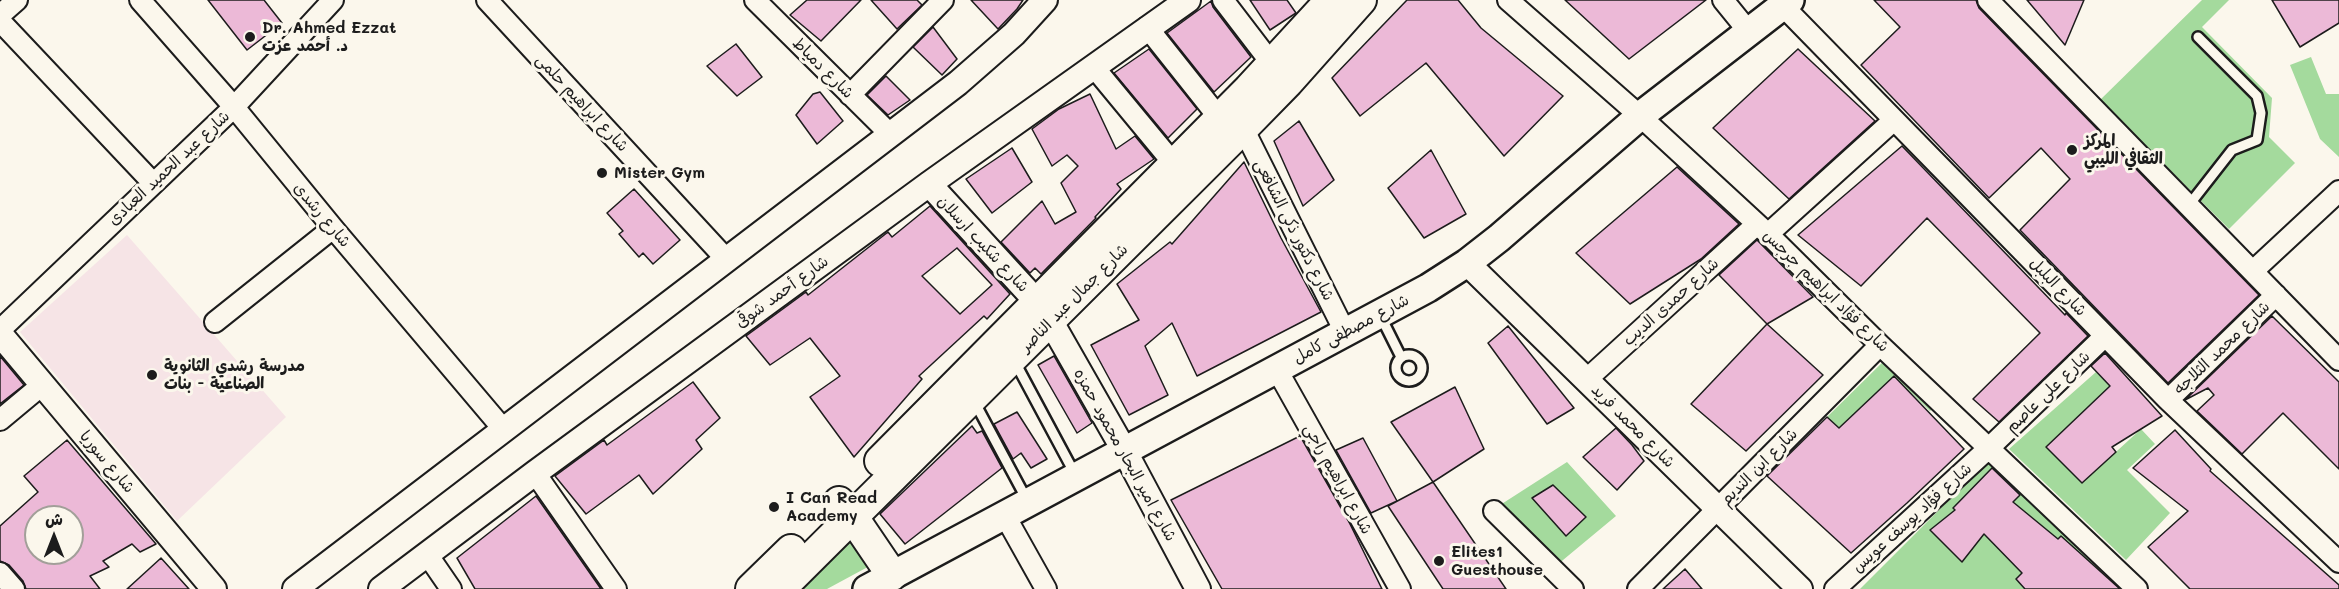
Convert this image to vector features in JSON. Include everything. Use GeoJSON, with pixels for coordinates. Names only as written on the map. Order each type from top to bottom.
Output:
{"type":"FeatureCollection","features":[{"type":"Feature","properties":{"kind":"main road","name":"شارع جمال عبد الناصر"},"geometry":{"type":"LineString","coordinates":[[780,589],[845,509],[1044,313],[1231,123],[1272,64],[1331,0]]}},
{"type":"Feature","properties":{"kind":"main road","name":"شارع جمال عبد الناصر"},"geometry":{"type":"LineString","coordinates":[[751,589],[973,399],[1014,359],[1044,313],[1174,164],[1288,82],[1361,0]]}},
{"type":"Feature","properties":{"kind":"main road","name":"شارع مصطفى كامل"},"geometry":{"type":"LineString","coordinates":[[879,582],[1428,288],[1467,263],[1640,116],[1787,3]]}},
{"type":"Feature","properties":{"kind":"main road"},"geometry":{"type":"LineString","coordinates":[[845,509],[879,582]]}},
{"type":"Feature","properties":{"kind":"street"},"geometry":{"type":"LineString","coordinates":[[0,15],[16,0]]}},
{"type":"Feature","properties":{"kind":"street","name":"شارع رشدى"},"geometry":{"type":"LineString","coordinates":[[140,0],[234,107],[504,430]]}},
{"type":"Feature","properties":{"kind":"street","name":"شارع عبد الحميد العبادى"},"geometry":{"type":"LineString","coordinates":[[0,332],[234,107],[333,0]]}},
{"type":"Feature","properties":{"kind":"street","name":"شارع ابراهيم حلمى"},"geometry":{"type":"LineString","coordinates":[[487,0],[727,260]]}},
{"type":"Feature","properties":{"kind":"street","name":"شارع دمياط"},"geometry":{"type":"LineString","coordinates":[[755,0],[891,135]]}},
{"type":"Feature","properties":{"kind":"street"},"geometry":{"type":"LineString","coordinates":[[850,95],[943,0]]}},
{"type":"Feature","properties":{"kind":"street"},"geometry":{"type":"LineString","coordinates":[[295,589],[891,135],[987,59],[1045,0]]}},
{"type":"Feature","properties":{"kind":"street","name":"شارع أحمد شوقى"},"geometry":{"type":"LineString","coordinates":[[381,589],[929,184],[1188,0]]}},
{"type":"Feature","properties":{"kind":"street"},"geometry":{"type":"LineString","coordinates":[[1223,0],[1272,64]]}},
{"type":"Feature","properties":{"kind":"street","name":"شارع فؤاد ابراهيم جرجس"},"geometry":{"type":"LineString","coordinates":[[1508,0],[1640,116],[1763,229],[1880,345],[1990,447],[2135,588]]}},
{"type":"Feature","properties":{"kind":"street"},"geometry":{"type":"LineString","coordinates":[[1723,0],[1749,32]]}},
{"type":"Feature","properties":{"kind":"street"},"geometry":{"type":"LineString","coordinates":[[1988,0],[2339,360]]}},
{"type":"Feature","properties":{"kind":"street","name":"شارع البلبل"},"geometry":{"type":"LineString","coordinates":[[1787,3],[1894,120],[2168,400],[2339,562]]}},
{"type":"Feature","properties":{"kind":"street"},"geometry":{"type":"LineString","coordinates":[[0,21],[153,183]]}},
{"type":"Feature","properties":{"kind":"street","name":"شارع دكتور ذكى الشافعى"},"geometry":{"type":"LineString","coordinates":[[1147,27],[1231,123],[1345,332]]}},
{"type":"Feature","properties":{"kind":"street"},"geometry":{"type":"LineString","coordinates":[[1093,66],[1174,164]]}},
{"type":"Feature","properties":{"kind":"street","name":"شارع حمدى الديب"},"geometry":{"type":"LineString","coordinates":[[1586,380],[1894,120]]}},
{"type":"Feature","properties":{"kind":"street","name":"شارع شكيب ارسلان"},"geometry":{"type":"LineString","coordinates":[[929,184],[1044,313]]}},
{"type":"Feature","properties":{"kind":"street"},"geometry":{"type":"LineString","coordinates":[[2253,271],[2339,191]]}},
{"type":"Feature","properties":{"kind":"street"},"geometry":{"type":"LineString","coordinates":[[215,322],[333,228]]}},
{"type":"Feature","properties":{"kind":"street","name":"شارع محمد فريد"},"geometry":{"type":"LineString","coordinates":[[1467,263],[1800,589]]}},
{"type":"Feature","properties":{"kind":"street","name":"شارع محمد الثلاجه"},"geometry":{"type":"LineString","coordinates":[[2168,400],[2276,295]]}},
{"type":"Feature","properties":{"kind":"street","name":"شارع امير البحار محمود حمزه"},"geometry":{"type":"LineString","coordinates":[[1044,313],[1124,450],[1198,589]]}},
{"type":"Feature","properties":{"kind":"street","name":"شارع سوريا"},"geometry":{"type":"LineString","coordinates":[[0,332],[214,589]]}},
{"type":"Feature","properties":{"kind":"street","name":"شارع على عاصم"},"geometry":{"type":"LineString","coordinates":[[1990,447],[2105,336]]}},
{"type":"Feature","properties":{"kind":"street","name":"شارع ابن النديم"},"geometry":{"type":"LineString","coordinates":[[1638,589],[1880,345]]}},
{"type":"Feature","properties":{"kind":"street","name":"شارع ابراهيم راجي"},"geometry":{"type":"LineString","coordinates":[[1276,368],[1400,589]]}},
{"type":"Feature","properties":{"kind":"street"},"geometry":{"type":"LineString","coordinates":[[0,420],[42,385]]}},
{"type":"Feature","properties":{"kind":"street","name":"شارع فؤاد يوسف عويس"},"geometry":{"type":"LineString","coordinates":[[1834,589],[1990,447]]}},
{"type":"Feature","properties":{"kind":"street"},"geometry":{"type":"LineString","coordinates":[[535,473],[616,589]]}},
{"type":"Feature","properties":{"kind":"street"},"geometry":{"type":"LineString","coordinates":[[1494,512],[1573,589]]}},
{"type":"Feature","properties":{"kind":"street"},"geometry":{"type":"LineString","coordinates":[[1004,514],[1046,589]]}},
{"type":"Feature","properties":{"kind":"street"},"geometry":{"type":"LineString","coordinates":[[427,554],[451,589]]}},
{"type":"Feature","properties":{"kind":"street"},"geometry":{"type":"LineString","coordinates":[[0,573],[14,589]]}},
{"type":"Feature","properties":{"kind":"lane"},"geometry":{"type":"LineString","coordinates":[[2188,206],[2232,150],[2257,140],[2262,113],[2257,96],[2199,37]]}},
{"type":"Feature","properties":{"kind":"lane"},"geometry":{"type":"LineString","coordinates":[[1380,314],[1401,357]]}},
{"type":"Feature","properties":{"kind":"lane"},"geometry":{"type":"LineString","coordinates":[[1014,359],[1076,476]]}},
{"type":"Feature","properties":{"kind":"lane"},"geometry":{"type":"LineString","coordinates":[[973,399],[1028,502]]}},
{"type":"Feature","properties":{"kind":"shaded area","name":"مدرسة رشدي الثانوية الصناعية - بنات"},"geometry":{"type":"Polygon","coordinates":[[[127,235],[286,417],[177,521],[20,332],[127,235]]]}},
{"type":"Feature","properties":{"kind":"green space"},"geometry":{"type":"Polygon","coordinates":[[[2202,0],[2229,0],[2202,27],[2272,98],[2269,137],[2295,163],[2229,229],[2100,100],[2202,0]]]}},
{"type":"Feature","properties":{"kind":"green space"},"geometry":{"type":"Polygon","coordinates":[[[2311,57],[2326,94],[2339,94],[2339,157],[2320,139],[2290,65],[2311,57]]]}},
{"type":"Feature","properties":{"kind":"green space"},"geometry":{"type":"Polygon","coordinates":[[[1893,352],[1941,400],[1930,411],[1894,376],[1840,429],[1827,417],[1893,352]]]}},
{"type":"Feature","properties":{"kind":"green space"},"geometry":{"type":"Polygon","coordinates":[[[2096,372],[2110,386],[2047,447],[2082,483],[2141,429],[2155,444],[2127,470],[2170,513],[2126,560],[2009,449],[2096,372]]]}},
{"type":"Feature","properties":{"kind":"green space"},"geometry":{"type":"Polygon","coordinates":[[[2000,449],[2138,589],[1860,589],[2000,449]]]}},
{"type":"Feature","properties":{"kind":"green space"},"geometry":{"type":"Polygon","coordinates":[[[1567,462],[1616,516],[1557,565],[1497,507],[1567,462]]]}},
{"type":"Feature","properties":{"kind":"green space"},"geometry":{"type":"Polygon","coordinates":[[[846,528],[877,562],[827,589],[793,589],[846,528]]]}},
{"type":"Feature","properties":{"kind":"building","name":"Dr. Ahmed Ezzat د. أحمد عزت"},"geometry":{"type":"Polygon","coordinates":[[[208,0],[264,0],[282,23],[247,50],[208,0]]]}},
{"type":"Feature","properties":{"kind":"building"},"geometry":{"type":"Polygon","coordinates":[[[807,0],[861,0],[821,41],[790,15],[807,0]]]}},
{"type":"Feature","properties":{"kind":"building"},"geometry":{"type":"Polygon","coordinates":[[[871,0],[917,0],[922,5],[897,29],[871,0]]]}},
{"type":"Feature","properties":{"kind":"building"},"geometry":{"type":"Polygon","coordinates":[[[971,0],[1023,0],[998,29],[971,0]]]}},
{"type":"Feature","properties":{"kind":"building"},"geometry":{"type":"Polygon","coordinates":[[[1250,0],[1287,0],[1296,13],[1270,30],[1250,0]]]}},
{"type":"Feature","properties":{"kind":"building"},"geometry":{"type":"Polygon","coordinates":[[[1407,0],[1458,0],[1481,28],[1563,96],[1504,156],[1426,63],[1360,116],[1332,78],[1407,0]]]}},
{"type":"Feature","properties":{"kind":"building"},"geometry":{"type":"Polygon","coordinates":[[[1565,0],[1706,0],[1629,59],[1565,0]]]}},
{"type":"Feature","properties":{"kind":"building"},"geometry":{"type":"Polygon","coordinates":[[[1874,0],[1976,0],[1979,8],[2259,295],[2168,383],[2020,230],[2070,179],[2041,148],[1989,198],[1861,65],[1900,27],[1874,0]]]}},
{"type":"Feature","properties":{"kind":"building"},"geometry":{"type":"Polygon","coordinates":[[[2027,0],[2084,0],[2065,45],[2027,0]]]}},
{"type":"Feature","properties":{"kind":"building"},"geometry":{"type":"Polygon","coordinates":[[[2272,0],[2339,0],[2339,23],[2300,47],[2272,0]]]}},
{"type":"Feature","properties":{"kind":"building"},"geometry":{"type":"Polygon","coordinates":[[[1211,1],[1213,7],[1251,57],[1214,92],[1167,33],[1211,1]]]}},
{"type":"Feature","properties":{"kind":"building"},"geometry":{"type":"Polygon","coordinates":[[[933,27],[957,59],[942,75],[913,47],[933,27]]]}},
{"type":"Feature","properties":{"kind":"building"},"geometry":{"type":"Polygon","coordinates":[[[736,44],[762,77],[737,96],[707,66],[736,44]]]}},
{"type":"Feature","properties":{"kind":"building"},"geometry":{"type":"Polygon","coordinates":[[[1149,49],[1197,109],[1168,138],[1114,73],[1149,49]]]}},
{"type":"Feature","properties":{"kind":"building"},"geometry":{"type":"Polygon","coordinates":[[[1798,49],[1875,121],[1789,199],[1713,128],[1798,49]]]}},
{"type":"Feature","properties":{"kind":"building"},"geometry":{"type":"Polygon","coordinates":[[[886,76],[910,100],[888,115],[867,95],[886,76]]]}},
{"type":"Feature","properties":{"kind":"building"},"geometry":{"type":"Polygon","coordinates":[[[820,92],[843,121],[817,144],[796,115],[813,94],[820,92]]]}},
{"type":"Feature","properties":{"kind":"building"},"geometry":{"type":"Polygon","coordinates":[[[1090,94],[1116,149],[1135,136],[1154,159],[1117,184],[1121,189],[1041,274],[1035,268],[1030,273],[1001,242],[1042,201],[1055,224],[1076,212],[1061,183],[1078,166],[1067,155],[1052,166],[1032,129],[1059,109],[1090,94]]]}},
{"type":"Feature","properties":{"kind":"building"},"geometry":{"type":"Polygon","coordinates":[[[1299,121],[1334,180],[1303,206],[1274,141],[1299,121]]]}},
{"type":"Feature","properties":{"kind":"building"},"geometry":{"type":"Polygon","coordinates":[[[1902,146],[2088,336],[1999,422],[1973,399],[2040,333],[1927,218],[1861,286],[1798,235],[1902,146]]]}},
{"type":"Feature","properties":{"kind":"building"},"geometry":{"type":"Polygon","coordinates":[[[1012,148],[1032,182],[992,213],[966,179],[1012,148]]]}},
{"type":"Feature","properties":{"kind":"building"},"geometry":{"type":"Polygon","coordinates":[[[1431,150],[1466,214],[1424,238],[1388,188],[1431,150]]]}},
{"type":"Feature","properties":{"kind":"building"},"geometry":{"type":"Polygon","coordinates":[[[1244,162],[1321,312],[1197,376],[1172,323],[1145,346],[1168,395],[1129,415],[1091,345],[1139,320],[1117,284],[1170,242],[1172,244],[1244,162]]]}},
{"type":"Feature","properties":{"kind":"building"},"geometry":{"type":"Polygon","coordinates":[[[1677,167],[1739,224],[1701,259],[1630,304],[1576,253],[1677,167]]]}},
{"type":"Feature","properties":{"kind":"building"},"geometry":{"type":"Polygon","coordinates":[[[634,189],[680,240],[653,264],[643,253],[639,257],[619,234],[623,231],[607,213],[634,189]]]}},
{"type":"Feature","properties":{"kind":"building"},"geometry":{"type":"Polygon","coordinates":[[[930,206],[1010,294],[987,319],[984,316],[919,376],[922,379],[854,457],[810,397],[840,376],[810,338],[770,365],[746,336],[806,292],[808,295],[888,232],[892,237],[930,206]],[[957,248],[922,276],[960,314],[992,285],[957,248]]]}},
{"type":"Feature","properties":{"kind":"building"},"geometry":{"type":"Polygon","coordinates":[[[1757,240],[1813,297],[1767,324],[1719,275],[1757,240]]]}},
{"type":"Feature","properties":{"kind":"building"},"geometry":{"type":"Polygon","coordinates":[[[2272,316],[2339,382],[2339,469],[2283,413],[2242,454],[2197,411],[2214,395],[2208,388],[2185,400],[2272,316]]]}},
{"type":"Feature","properties":{"kind":"building"},"geometry":{"type":"Polygon","coordinates":[[[1767,324],[1823,375],[1746,451],[1691,404],[1767,324]]]}},
{"type":"Feature","properties":{"kind":"building"},"geometry":{"type":"Polygon","coordinates":[[[1508,326],[1574,408],[1547,424],[1488,343],[1508,326]]]}},
{"type":"Feature","properties":{"kind":"building"},"geometry":{"type":"Polygon","coordinates":[[[2105,353],[2162,416],[2112,447],[2116,452],[2082,483],[2046,447],[2110,386],[2091,366],[2105,353]]]}},
{"type":"Feature","properties":{"kind":"building"},"geometry":{"type":"Polygon","coordinates":[[[0,356],[24,385],[0,404],[0,356]]]}},
{"type":"Feature","properties":{"kind":"building"},"geometry":{"type":"Polygon","coordinates":[[[1054,356],[1092,423],[1077,433],[1038,365],[1054,356]]]}},
{"type":"Feature","properties":{"kind":"building"},"geometry":{"type":"Polygon","coordinates":[[[1894,376],[1964,449],[1851,553],[1767,476],[1827,417],[1839,428],[1894,376]]]}},
{"type":"Feature","properties":{"kind":"building"},"geometry":{"type":"Polygon","coordinates":[[[693,382],[720,418],[696,440],[702,449],[653,494],[639,475],[586,514],[555,476],[604,440],[607,445],[693,382]]]}},
{"type":"Feature","properties":{"kind":"building"},"geometry":{"type":"Polygon","coordinates":[[[1455,387],[1484,449],[1433,482],[1391,422],[1455,387]]]}},
{"type":"Feature","properties":{"kind":"building"},"geometry":{"type":"Polygon","coordinates":[[[1017,412],[1047,459],[1031,468],[1021,453],[1013,459],[994,424],[1017,412]]]}},
{"type":"Feature","properties":{"kind":"building"},"geometry":{"type":"Polygon","coordinates":[[[972,426],[977,433],[982,431],[1002,468],[905,544],[880,514],[972,426]]]}},
{"type":"Feature","properties":{"kind":"building"},"geometry":{"type":"Polygon","coordinates":[[[1616,428],[1644,461],[1617,490],[1583,457],[1616,428]]]}},
{"type":"Feature","properties":{"kind":"building"},"geometry":{"type":"Polygon","coordinates":[[[2175,430],[2211,469],[2210,471],[2339,585],[2339,589],[2190,589],[2148,547],[2188,511],[2133,468],[2175,430]]]}},
{"type":"Feature","properties":{"kind":"building"},"geometry":{"type":"Polygon","coordinates":[[[1300,436],[1350,524],[1382,589],[1222,589],[1171,500],[1300,436]]]}},
{"type":"Feature","properties":{"kind":"building"},"geometry":{"type":"Polygon","coordinates":[[[1363,438],[1397,501],[1371,513],[1336,450],[1363,438]]]}},
{"type":"Feature","properties":{"kind":"building"},"geometry":{"type":"Polygon","coordinates":[[[67,440],[156,544],[140,552],[132,544],[103,561],[109,567],[90,576],[100,589],[26,589],[23,581],[9,565],[0,561],[0,526],[38,492],[24,476],[67,440]]]}},
{"type":"Feature","properties":{"kind":"building"},"geometry":{"type":"Polygon","coordinates":[[[1992,468],[2020,495],[2013,502],[2058,539],[2061,536],[2120,589],[2025,589],[2016,579],[2022,573],[1984,534],[1962,562],[1930,530],[1955,510],[1953,508],[1992,468]]]}},
{"type":"Feature","properties":{"kind":"building"},"geometry":{"type":"Polygon","coordinates":[[[1433,482],[1506,589],[1443,589],[1388,506],[1433,482]]]}},
{"type":"Feature","properties":{"kind":"building"},"geometry":{"type":"Polygon","coordinates":[[[1553,485],[1586,517],[1566,536],[1532,498],[1553,485]]]}},
{"type":"Feature","properties":{"kind":"building"},"geometry":{"type":"Polygon","coordinates":[[[536,496],[601,589],[475,589],[457,558],[536,496]]]}},
{"type":"Feature","properties":{"kind":"building"},"geometry":{"type":"Polygon","coordinates":[[[161,558],[189,589],[127,589],[161,558]]]}},
{"type":"Feature","properties":{"kind":"building"},"geometry":{"type":"Polygon","coordinates":[[[1685,569],[1702,589],[1663,589],[1685,569]]]}},
{"type":"Feature","properties":{"kind":"place","name":"Dr. Ahmed Ezzat د. أحمد عزت"},"geometry":{"type":"Point","coordinates":[250,37]}},
{"type":"Feature","properties":{"kind":"place","name":"المركز الثقافي الليبي"},"geometry":{"type":"Point","coordinates":[2072,150]}},
{"type":"Feature","properties":{"kind":"place","name":"Mister Gym"},"geometry":{"type":"Point","coordinates":[602,173]}},
{"type":"Feature","properties":{"kind":"place","name":"مدرسة رشدي الثانوية الصناعية - بنات"},"geometry":{"type":"Point","coordinates":[152,375]}},
{"type":"Feature","properties":{"kind":"place","name":"I Can Read Academy"},"geometry":{"type":"Point","coordinates":[774,507]}},
{"type":"Feature","properties":{"kind":"place","name":"Elites1 Guesthouse"},"geometry":{"type":"Point","coordinates":[1439,561]}}]}
